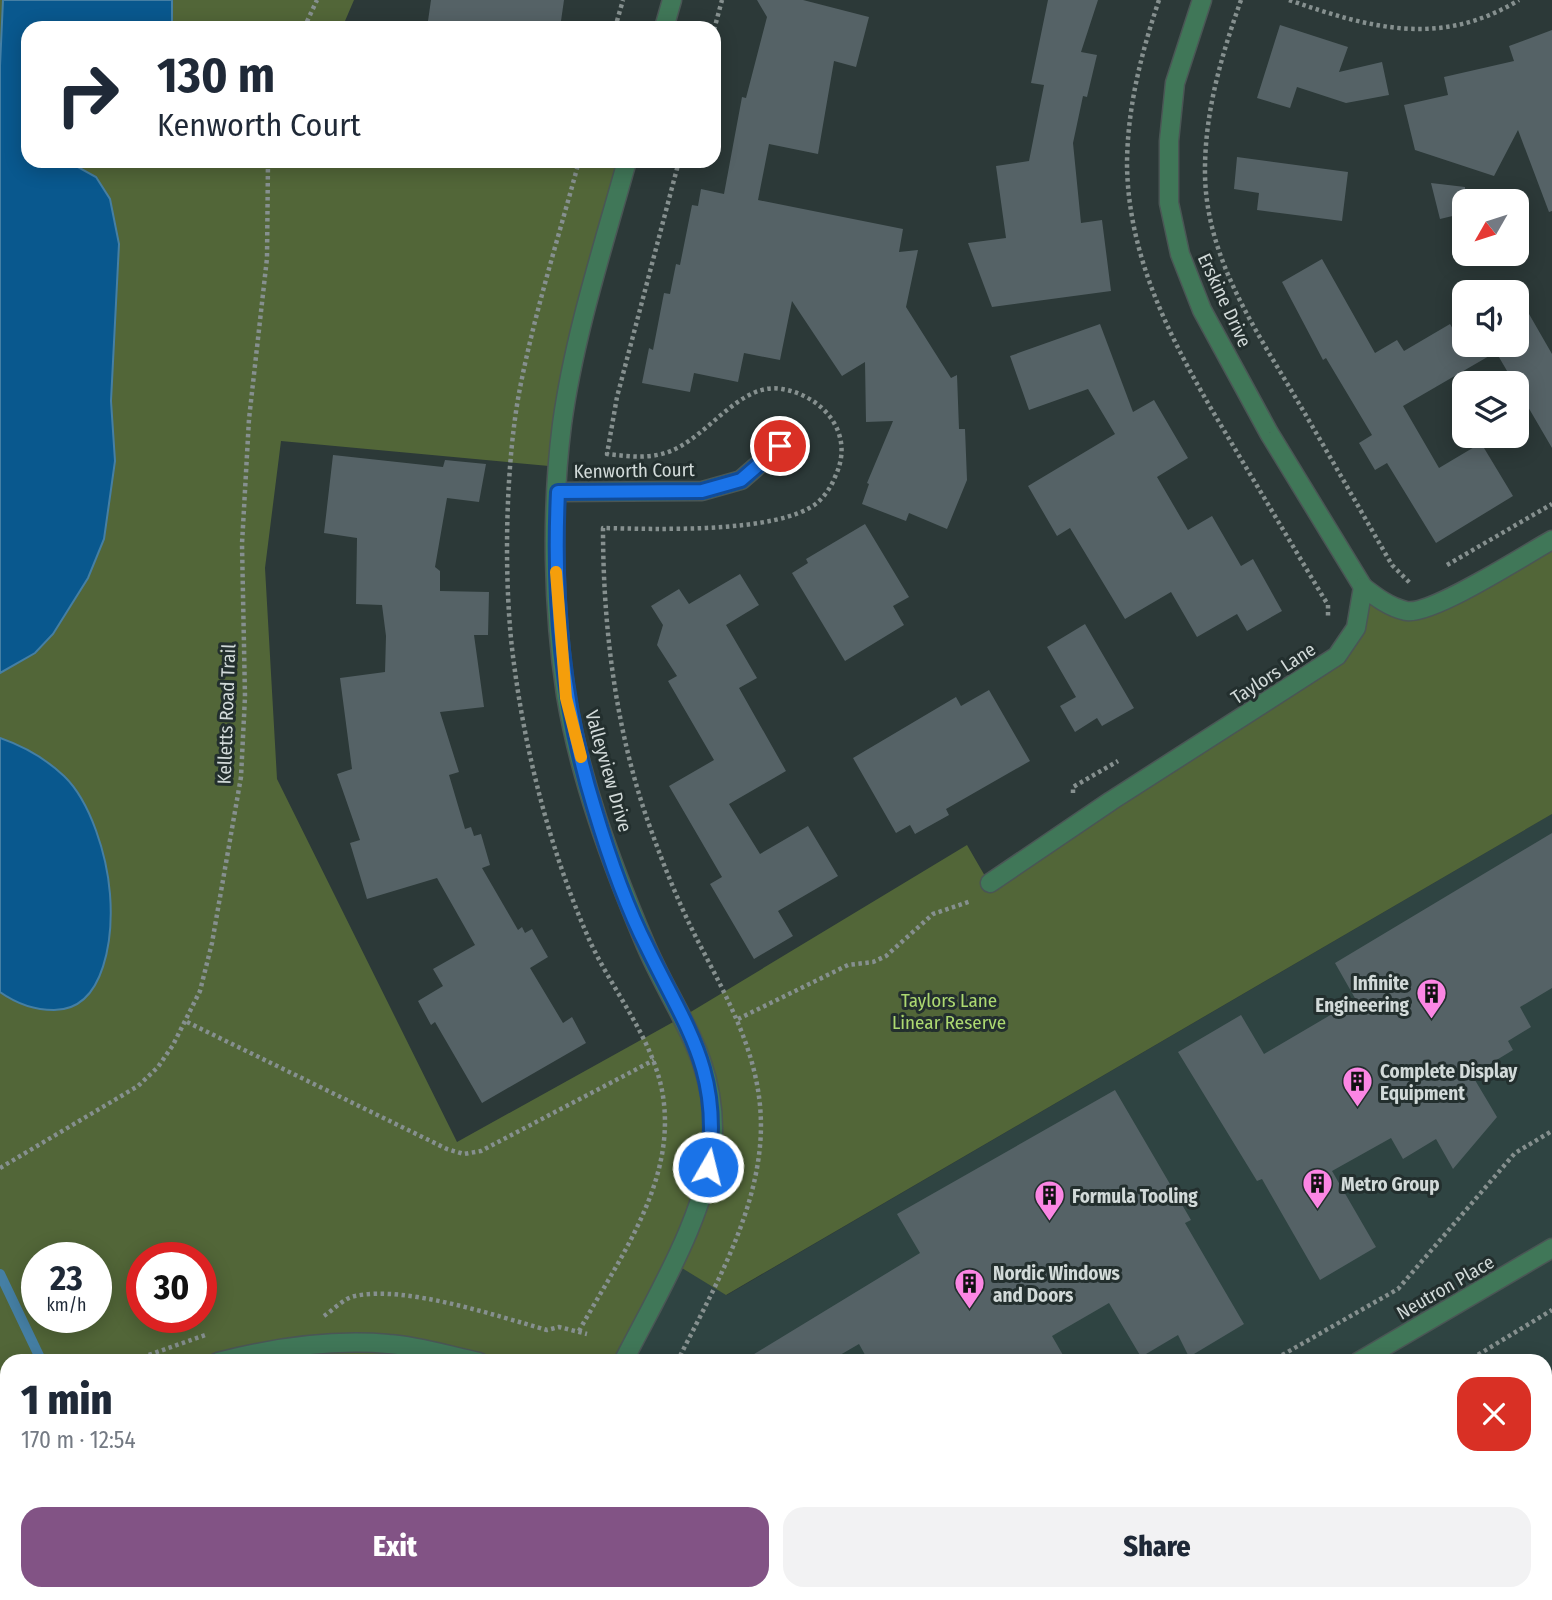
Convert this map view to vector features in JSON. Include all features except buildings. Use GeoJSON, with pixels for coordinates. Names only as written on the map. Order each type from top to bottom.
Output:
{"type":"FeatureCollection","features":[{"type":"Feature","properties":{"kind":"street"},"geometry":{"type":"LineString","coordinates":[[666,21],[672,0]]}},
{"type":"Feature","properties":{"kind":"street","name":"Erskine Drive"},"geometry":{"type":"LineString","coordinates":[[1202,0],[1175,83],[1169,141],[1170,202],[1180,254],[1202,310],[1269,433],[1363,587]]}},
{"type":"Feature","properties":{"kind":"street","name":"Valleyview Drive"},"geometry":{"type":"LineString","coordinates":[[625,168],[574,364],[562,426],[555,548],[559,629],[566,698],[594,808],[646,945],[699,1050],[709,1090],[713,1134],[707,1176],[693,1219],[627,1354]]}},
{"type":"Feature","properties":{"kind":"street","name":"Kenworth Court"},"geometry":{"type":"LineString","coordinates":[[558,492],[702,491],[741,480],[780,446]]}},
{"type":"Feature","properties":{"kind":"street"},"geometry":{"type":"LineString","coordinates":[[1363,587],[1382,602],[1408,611],[1433,607],[1552,540]]}},
{"type":"Feature","properties":{"kind":"street","name":"Taylors Lane"},"geometry":{"type":"LineString","coordinates":[[990,883],[1111,801],[1337,656],[1356,628],[1363,587]]}},
{"type":"Feature","properties":{"kind":"street","name":"Neutron Place"},"geometry":{"type":"LineString","coordinates":[[1372,1354],[1552,1248]]}},
{"type":"Feature","properties":{"kind":"street"},"geometry":{"type":"LineString","coordinates":[[248,1354],[325,1345],[390,1343],[442,1354]]}},
{"type":"Feature","properties":{"kind":"path"},"geometry":{"type":"LineString","coordinates":[[307,21],[317,0]]}},
{"type":"Feature","properties":{"kind":"path"},"geometry":{"type":"LineString","coordinates":[[617,21],[623,0]]}},
{"type":"Feature","properties":{"kind":"path"},"geometry":{"type":"LineString","coordinates":[[716,21],[722,0]]}},
{"type":"Feature","properties":{"kind":"path"},"geometry":{"type":"LineString","coordinates":[[1241,0],[1222,54],[1209,119],[1205,178],[1218,246],[1243,311],[1392,565],[1412,586]]}},
{"type":"Feature","properties":{"kind":"path"},"geometry":{"type":"LineString","coordinates":[[1289,0],[1351,22],[1410,30],[1464,24],[1519,0]]}},
{"type":"Feature","properties":{"kind":"path","name":"Kelletts Road Trail"},"geometry":{"type":"LineString","coordinates":[[0,1168],[138,1086],[158,1067],[187,1021],[200,991],[212,943],[241,777],[244,697],[242,544],[249,419],[267,258],[268,168]]}},
{"type":"Feature","properties":{"kind":"path"},"geometry":{"type":"LineString","coordinates":[[607,454],[617,397],[677,168]]}},
{"type":"Feature","properties":{"kind":"path"},"geometry":{"type":"LineString","coordinates":[[1436,572],[1552,503]]}},
{"type":"Feature","properties":{"kind":"path"},"geometry":{"type":"LineString","coordinates":[[603,528],[606,617],[611,667],[634,778],[680,902],[738,1019],[753,1059],[760,1099],[760,1143],[754,1189],[726,1261],[681,1354]]}},
{"type":"Feature","properties":{"kind":"path"},"geometry":{"type":"LineString","coordinates":[[738,1019],[848,965],[873,962],[886,956],[933,914],[972,900],[990,883]]}},
{"type":"Feature","properties":{"kind":"path"},"geometry":{"type":"LineString","coordinates":[[187,1021],[446,1149],[464,1154],[481,1151],[654,1060],[664,1105],[661,1155],[652,1195],[579,1331]]}},
{"type":"Feature","properties":{"kind":"path"},"geometry":{"type":"LineString","coordinates":[[1284,1354],[1398,1289],[1515,1153],[1552,1131]]}},
{"type":"Feature","properties":{"kind":"path"},"geometry":{"type":"LineString","coordinates":[[1479,1354],[1552,1310]]}},
{"type":"Feature","properties":{"kind":"shaded area"},"geometry":{"type":"Polygon","coordinates":[[[1552,814],[1552,1354],[626,1354],[672,1262],[727,1295],[1552,814]]]}},
{"type":"Feature","properties":{"kind":"green space","name":"Taylors Lane Linear Reserve"},"geometry":{"type":"Polygon","coordinates":[[[0,0],[354,0],[345,21],[21,21],[21,168],[625,168],[560,467],[281,441],[265,568],[277,779],[457,1142],[684,1016],[967,845],[989,883],[1337,656],[1363,587],[1408,611],[1552,540],[1552,814],[726,1295],[672,1262],[626,1354],[0,1354],[0,1277],[9,1293],[0,1274],[0,0]]]}},
{"type":"Feature","properties":{"kind":"water"},"geometry":{"type":"Polygon","coordinates":[[[3,0],[172,0],[172,21],[21,21],[21,168],[80,168],[96,177],[110,199],[119,244],[111,401],[115,461],[104,539],[88,578],[53,634],[35,653],[0,673],[0,66],[3,0]]]}},
{"type":"Feature","properties":{"kind":"water"},"geometry":{"type":"Polygon","coordinates":[[[0,738],[34,754],[64,776],[74,787],[90,815],[101,847],[110,894],[108,948],[96,984],[86,997],[72,1007],[47,1010],[19,1003],[0,992],[0,738]]]}},
{"type":"Feature","properties":{"kind":"waterway"},"geometry":{"type":"LineString","coordinates":[[0,1274],[38,1354]]}},
{"type":"Feature","properties":{"kind":"slow traffic"},"geometry":{"type":"LineString","coordinates":[[556,572],[566,698],[581,757]]}},
{"type":"Feature","properties":{"kind":"place","name":"Infinite Engineering"},"geometry":{"type":"Point","coordinates":[1432,1021]}},
{"type":"Feature","properties":{"kind":"place","name":"Complete Display Equipment"},"geometry":{"type":"Point","coordinates":[1357,1109]}},
{"type":"Feature","properties":{"kind":"place","name":"Metro Group"},"geometry":{"type":"Point","coordinates":[1318,1211]}},
{"type":"Feature","properties":{"kind":"place","name":"Formula Tooling"},"geometry":{"type":"Point","coordinates":[1049,1223]}},
{"type":"Feature","properties":{"kind":"place","name":"Nordic Windows and Doors"},"geometry":{"type":"Point","coordinates":[970,1311]}},
{"type":"Feature","properties":{"kind":"route"},"geometry":{"type":"LineString","coordinates":[[708,1167],[713,1134],[709,1090],[699,1050],[646,945],[632,911],[594,808],[566,698],[557,608],[555,548],[558,492],[702,491],[741,480],[780,446]]}}]}
